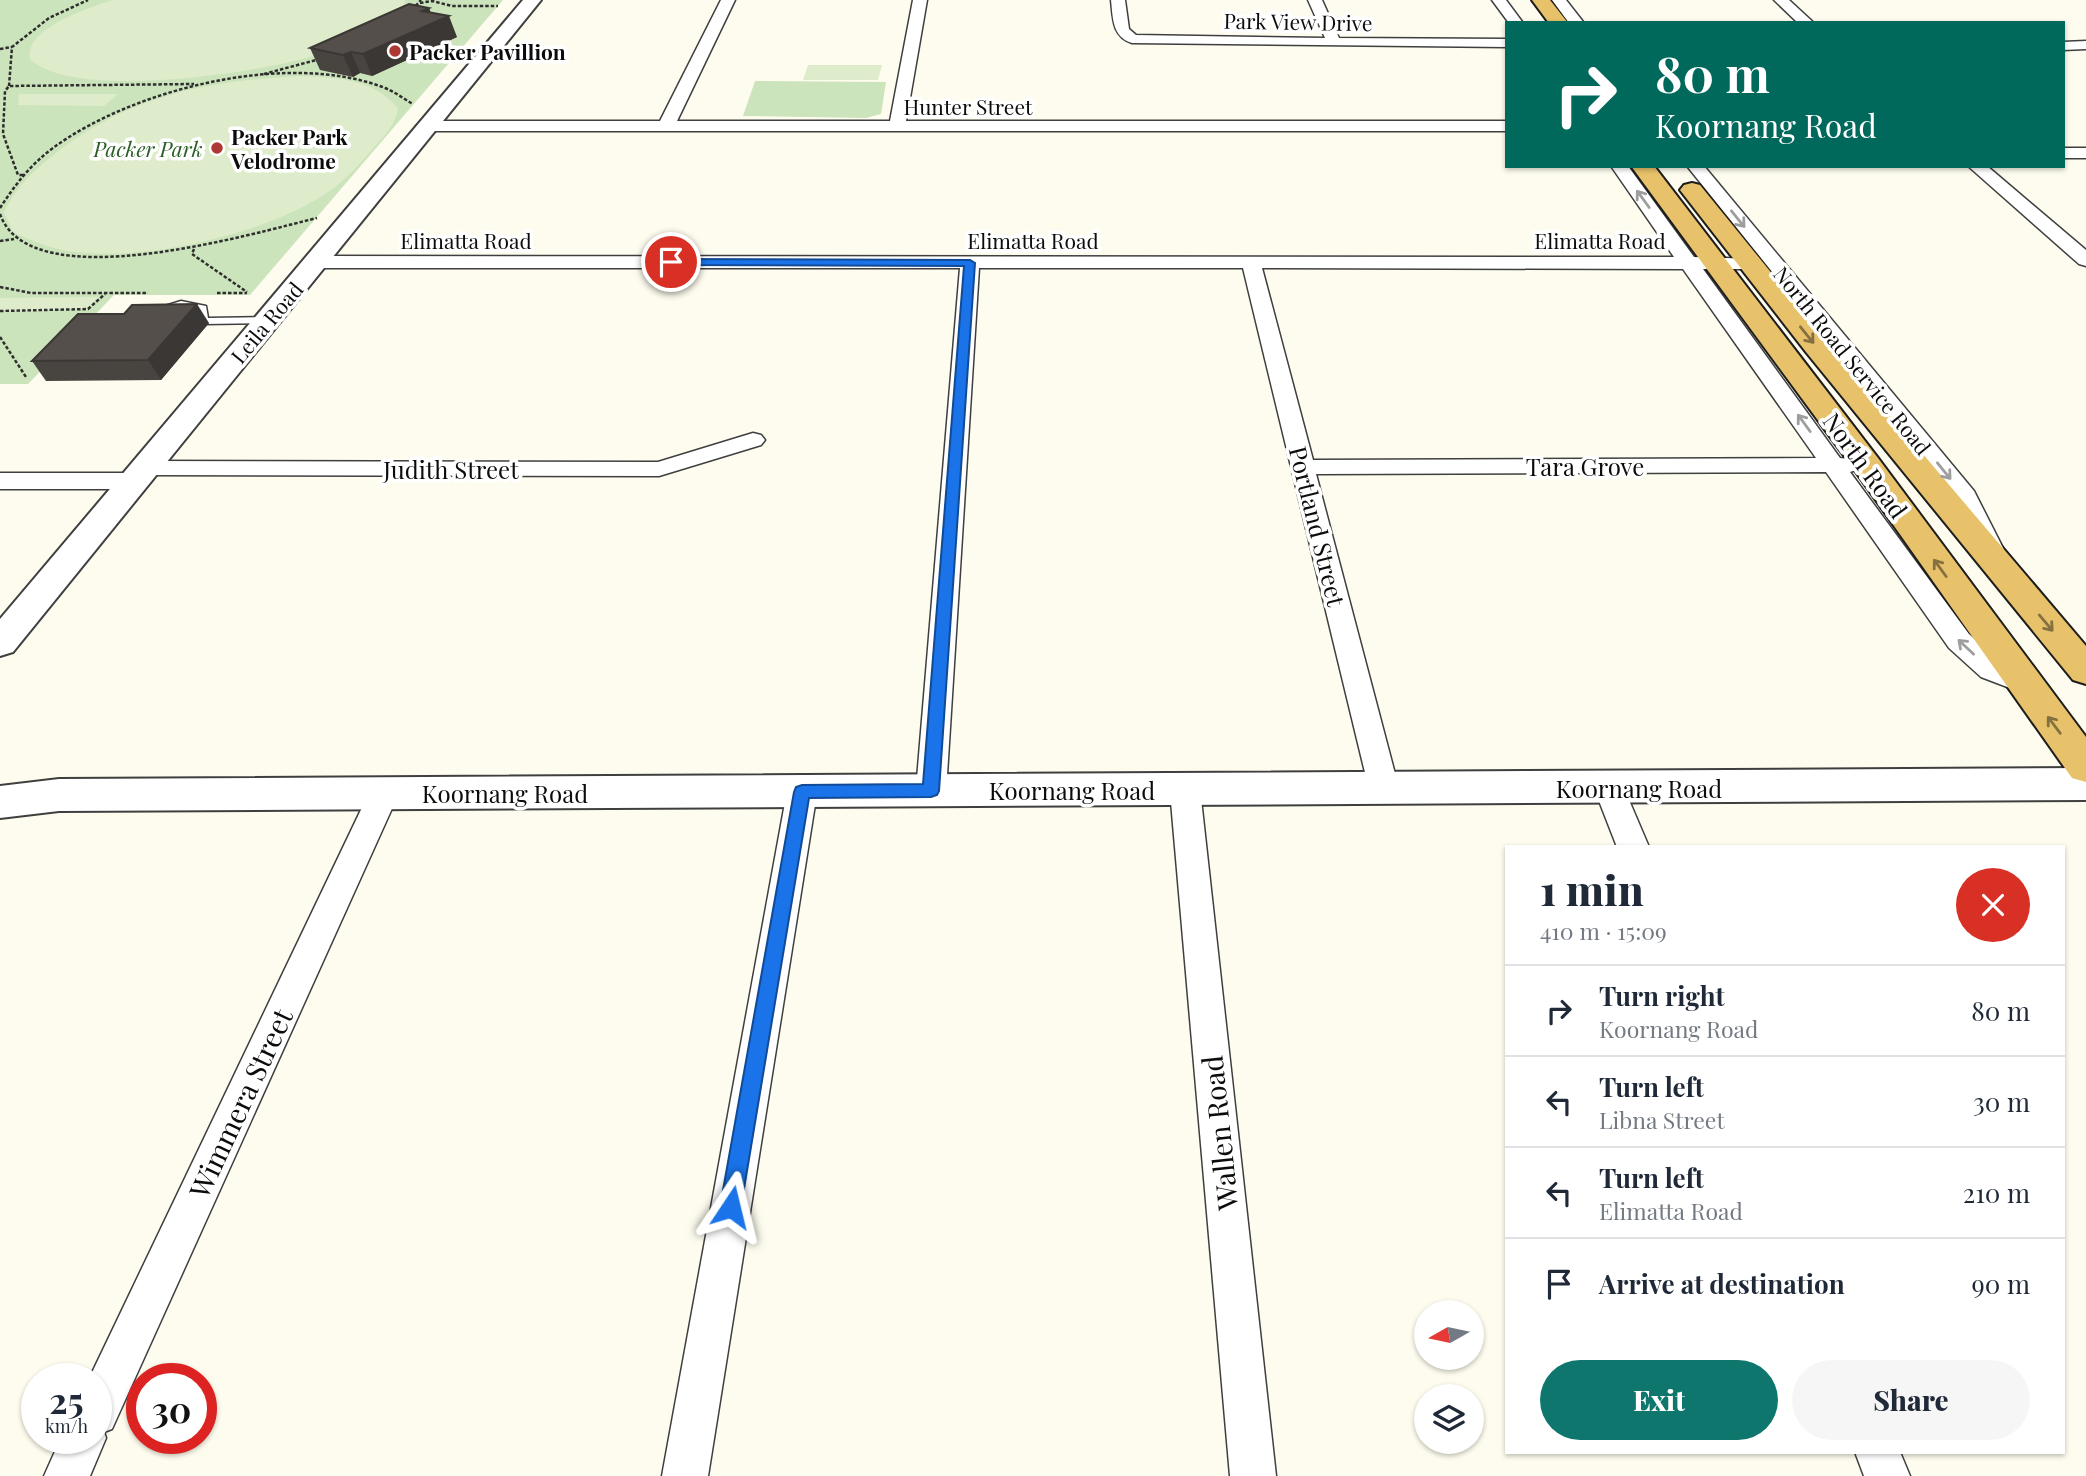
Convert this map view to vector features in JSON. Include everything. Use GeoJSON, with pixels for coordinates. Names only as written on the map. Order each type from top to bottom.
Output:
{"type":"FeatureCollection","features":[{"type":"Feature","properties":{"kind":"highway"},"geometry":{"type":"LineString","coordinates":[[1517,0],[1533,21]]}},
{"type":"Feature","properties":{"kind":"highway"},"geometry":{"type":"LineString","coordinates":[[1541,0],[1557,21]]}},
{"type":"Feature","properties":{"kind":"highway","name":"North Road"},"geometry":{"type":"LineString","coordinates":[[1643,168],[1702,263],[1867,465],[2086,767]]}},
{"type":"Feature","properties":{"kind":"highway","name":"North Road"},"geometry":{"type":"LineString","coordinates":[[1675,168],[1749,263],[2086,670]]}},
{"type":"Feature","properties":{"kind":"street"},"geometry":{"type":"LineString","coordinates":[[666,126],[728,0]]}},
{"type":"Feature","properties":{"kind":"street"},"geometry":{"type":"LineString","coordinates":[[897,127],[920,0]]}},
{"type":"Feature","properties":{"kind":"street","name":"Park View Drive"},"geometry":{"type":"LineString","coordinates":[[1118,0],[1122,30],[1132,39],[1505,43]]}},
{"type":"Feature","properties":{"kind":"street"},"geometry":{"type":"LineString","coordinates":[[1315,0],[1334,42]]}},
{"type":"Feature","properties":{"kind":"street"},"geometry":{"type":"LineString","coordinates":[[1499,0],[1515,21]]}},
{"type":"Feature","properties":{"kind":"street"},"geometry":{"type":"LineString","coordinates":[[1559,0],[1575,21]]}},
{"type":"Feature","properties":{"kind":"street"},"geometry":{"type":"LineString","coordinates":[[1781,0],[1805,21]]}},
{"type":"Feature","properties":{"kind":"street","name":"Leila Road"},"geometry":{"type":"LineString","coordinates":[[0,643],[317,262],[423,116],[530,2]]}},
{"type":"Feature","properties":{"kind":"street"},"geometry":{"type":"LineString","coordinates":[[2065,46],[2086,45]]}},
{"type":"Feature","properties":{"kind":"street","name":"Hunter Street"},"geometry":{"type":"LineString","coordinates":[[423,116],[666,126],[1505,126]]}},
{"type":"Feature","properties":{"kind":"street"},"geometry":{"type":"LineString","coordinates":[[2065,153],[2086,153]]}},
{"type":"Feature","properties":{"kind":"street"},"geometry":{"type":"LineString","coordinates":[[1621,168],[1702,263],[1835,466],[1959,641],[1992,670],[2023,683]]}},
{"type":"Feature","properties":{"kind":"street","name":"North Road Service Road"},"geometry":{"type":"LineString","coordinates":[[1697,168],[1965,496],[1997,563]]}},
{"type":"Feature","properties":{"kind":"street"},"geometry":{"type":"LineString","coordinates":[[1978,168],[2086,260]]}},
{"type":"Feature","properties":{"kind":"street","name":"Elimatta Road"},"geometry":{"type":"LineString","coordinates":[[317,262],[1749,263]]}},
{"type":"Feature","properties":{"kind":"street"},"geometry":{"type":"LineString","coordinates":[[931,791],[970,263]]}},
{"type":"Feature","properties":{"kind":"street","name":"Portland Street"},"geometry":{"type":"LineString","coordinates":[[1251,263],[1384,789]]}},
{"type":"Feature","properties":{"kind":"street","name":"Judith Street"},"geometry":{"type":"LineString","coordinates":[[0,481],[140,475],[659,469],[752,440]]}},
{"type":"Feature","properties":{"kind":"street","name":"Tara Grove"},"geometry":{"type":"LineString","coordinates":[[1303,467],[1867,465]]}},
{"type":"Feature","properties":{"kind":"street","name":"Koornang Road"},"geometry":{"type":"LineString","coordinates":[[0,789],[59,795],[1609,788],[2086,783]]}},
{"type":"Feature","properties":{"kind":"street"},"geometry":{"type":"LineString","coordinates":[[1609,788],[1632,845]]}},
{"type":"Feature","properties":{"kind":"street","name":"Wallen Road"},"geometry":{"type":"LineString","coordinates":[[1185,790],[1253,1476]]}},
{"type":"Feature","properties":{"kind":"street"},"geometry":{"type":"LineString","coordinates":[[685,1476],[802,792]]}},
{"type":"Feature","properties":{"kind":"street","name":"Wimmera Street"},"geometry":{"type":"LineString","coordinates":[[112,1379],[384,793]]}},
{"type":"Feature","properties":{"kind":"street","name":"Koornang Road"},"geometry":{"type":"LineString","coordinates":[[0,802],[59,795]]}},
{"type":"Feature","properties":{"kind":"street"},"geometry":{"type":"LineString","coordinates":[[67,1476],[77,1454]]}},
{"type":"Feature","properties":{"kind":"street"},"geometry":{"type":"LineString","coordinates":[[1878,1454],[1887,1476]]}},
{"type":"Feature","properties":{"kind":"lane"},"geometry":{"type":"LineString","coordinates":[[148,322],[159,309],[181,304],[202,309],[203,321]]}},
{"type":"Feature","properties":{"kind":"lane"},"geometry":{"type":"LineString","coordinates":[[191,324],[203,321],[267,320]]}},
{"type":"Feature","properties":{"kind":"path"},"geometry":{"type":"LineString","coordinates":[[0,49],[12,47],[49,18],[88,0]]}},
{"type":"Feature","properties":{"kind":"path"},"geometry":{"type":"LineString","coordinates":[[477,4],[489,0]]}},
{"type":"Feature","properties":{"kind":"path"},"geometry":{"type":"LineString","coordinates":[[409,13],[420,2],[432,1],[452,6],[530,2]]}},
{"type":"Feature","properties":{"kind":"path"},"geometry":{"type":"LineString","coordinates":[[12,47],[10,80],[5,91],[3,134],[18,176],[24,176]]}},
{"type":"Feature","properties":{"kind":"path"},"geometry":{"type":"LineString","coordinates":[[247,77],[325,57]]}},
{"type":"Feature","properties":{"kind":"path"},"geometry":{"type":"LineString","coordinates":[[9,86],[159,86],[304,74],[327,76],[387,89],[423,116]]}},
{"type":"Feature","properties":{"kind":"path"},"geometry":{"type":"LineString","coordinates":[[0,84],[10,80]]}},
{"type":"Feature","properties":{"kind":"path"},"geometry":{"type":"LineString","coordinates":[[0,208],[24,176],[69,137],[110,116],[169,93],[223,80]]}},
{"type":"Feature","properties":{"kind":"path"},"geometry":{"type":"LineString","coordinates":[[0,144],[7,144]]}},
{"type":"Feature","properties":{"kind":"path"},"geometry":{"type":"LineString","coordinates":[[0,215],[5,228],[15,239]]}},
{"type":"Feature","properties":{"kind":"path"},"geometry":{"type":"LineString","coordinates":[[0,241],[15,239],[54,253],[145,256],[194,249],[246,233],[320,217]]}},
{"type":"Feature","properties":{"kind":"path"},"geometry":{"type":"LineString","coordinates":[[194,249],[192,254],[247,293]]}},
{"type":"Feature","properties":{"kind":"path"},"geometry":{"type":"LineString","coordinates":[[0,287],[31,293],[158,293]]}},
{"type":"Feature","properties":{"kind":"path"},"geometry":{"type":"LineString","coordinates":[[0,311],[88,309],[106,293]]}},
{"type":"Feature","properties":{"kind":"path"},"geometry":{"type":"LineString","coordinates":[[209,293],[255,293]]}},
{"type":"Feature","properties":{"kind":"path"},"geometry":{"type":"LineString","coordinates":[[0,337],[26,377]]}},
{"type":"Feature","properties":{"kind":"green space","name":"Packer Park"},"geometry":{"type":"Polygon","coordinates":[[[0,0],[503,0],[250,295],[114,295],[28,384],[0,384],[0,0]]]}},
{"type":"Feature","properties":{"kind":"green space"},"geometry":{"type":"Polygon","coordinates":[[[113,0],[405,1],[403,8],[324,52],[251,70],[167,80],[123,81],[84,79],[52,72],[30,59],[31,48],[37,38],[48,29],[61,20],[113,0]]]}},
{"type":"Feature","properties":{"kind":"green space"},"geometry":{"type":"Polygon","coordinates":[[[808,65],[882,65],[878,80],[803,80],[808,65]]]}},
{"type":"Feature","properties":{"kind":"green space","name":"Packer Park Velodrome"},"geometry":{"type":"Polygon","coordinates":[[[300,76],[341,79],[366,85],[388,98],[398,108],[387,132],[356,168],[334,188],[302,207],[235,233],[160,250],[88,253],[58,249],[13,232],[4,212],[26,180],[56,153],[113,117],[142,104],[202,87],[300,76]]]}},
{"type":"Feature","properties":{"kind":"green space"},"geometry":{"type":"Polygon","coordinates":[[[755,81],[886,82],[881,114],[866,118],[743,116],[755,81]]]}},
{"type":"Feature","properties":{"kind":"green space"},"geometry":{"type":"Polygon","coordinates":[[[19,94],[118,94],[104,106],[18,105],[19,94]]]}},
{"type":"Feature","properties":{"kind":"green space"},"geometry":{"type":"Polygon","coordinates":[[[99,297],[88,309],[0,311],[0,298],[99,297]]]}},
{"type":"Feature","properties":{"kind":"building"},"geometry":{"type":"Polygon","coordinates":[[[409,4],[429,8],[422,11],[449,16],[363,54],[351,52],[343,55],[310,48],[409,4]]]}},
{"type":"Feature","properties":{"kind":"building"},"geometry":{"type":"Polygon","coordinates":[[[197,304],[148,360],[32,361],[78,314],[124,314],[132,305],[197,304]]]}},
{"type":"Feature","properties":{"kind":"place","name":"Packer Pavillion"},"geometry":{"type":"Point","coordinates":[395,51]}},
{"type":"Feature","properties":{"kind":"place","name":"Packer Park Velodrome"},"geometry":{"type":"Point","coordinates":[217,148]}},
{"type":"Feature","properties":{"kind":"route"},"geometry":{"type":"LineString","coordinates":[[671,262],[970,263],[931,791],[802,792],[731,1207]]}}]}
